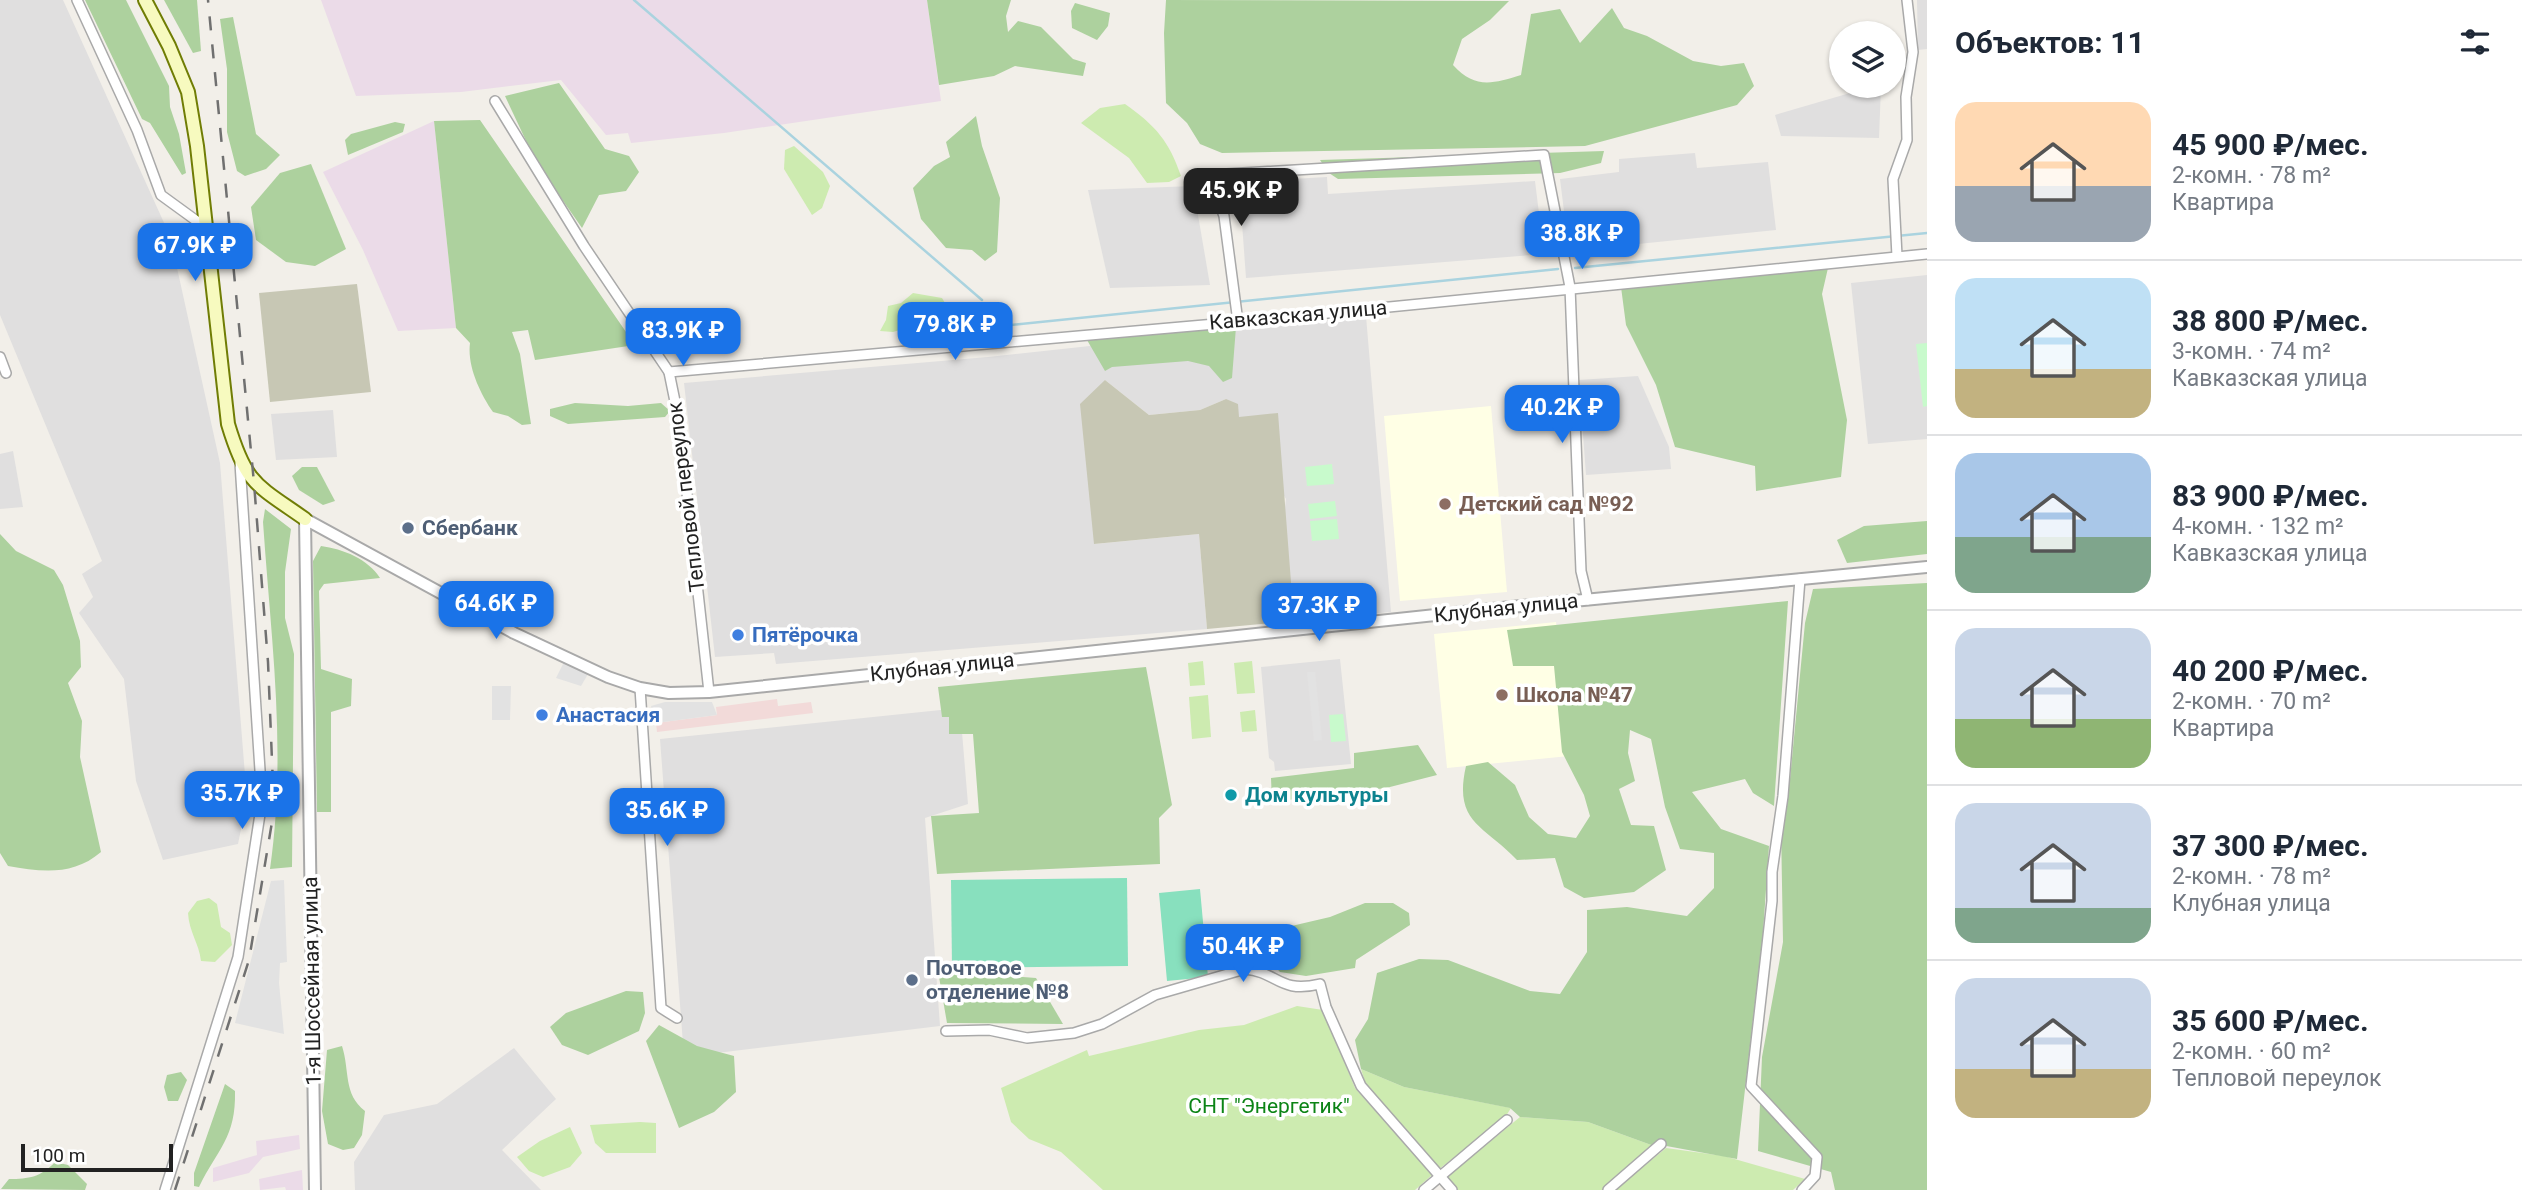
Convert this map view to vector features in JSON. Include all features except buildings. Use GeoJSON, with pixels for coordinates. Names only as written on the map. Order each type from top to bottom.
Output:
{"type":"FeatureCollection","features":[{"type":"Feature","properties":{"kind":"main road"},"geometry":{"type":"LineString","coordinates":[[145,0],[169,46],[188,92],[197,146],[228,424],[240,463],[254,483],[305,519]]}},
{"type":"Feature","properties":{"kind":"street"},"geometry":{"type":"LineString","coordinates":[[77,0],[137,130],[162,195],[205,227]]}},
{"type":"Feature","properties":{"kind":"street"},"geometry":{"type":"LineString","coordinates":[[1896,252],[1893,179],[1907,140],[1906,97],[1913,43],[1907,0]]}},
{"type":"Feature","properties":{"kind":"street","name":"Тепловой переулок"},"geometry":{"type":"LineString","coordinates":[[495,101],[584,246],[669,372],[679,421],[709,692]]}},
{"type":"Feature","properties":{"kind":"street"},"geometry":{"type":"LineString","coordinates":[[1237,317],[1224,216],[1210,175],[1544,155],[1570,287],[1581,571],[1588,600]]}},
{"type":"Feature","properties":{"kind":"street","name":"Кавказская улица"},"geometry":{"type":"LineString","coordinates":[[669,372],[1570,287],[1896,252],[1927,254]]}},
{"type":"Feature","properties":{"kind":"street"},"geometry":{"type":"LineString","coordinates":[[0,356],[6,373]]}},
{"type":"Feature","properties":{"kind":"street"},"geometry":{"type":"LineString","coordinates":[[164,1190],[238,957],[262,801],[240,463]]}},
{"type":"Feature","properties":{"kind":"street","name":"Клубная улица"},"geometry":{"type":"LineString","coordinates":[[305,519],[514,633],[573,662],[640,688],[669,693],[709,692],[1927,567]]}},
{"type":"Feature","properties":{"kind":"street","name":"1-я Шоссейная улица"},"geometry":{"type":"LineString","coordinates":[[305,519],[314,1190]]}},
{"type":"Feature","properties":{"kind":"street"},"geometry":{"type":"LineString","coordinates":[[1800,579],[1783,796],[1772,872],[1772,901],[1751,1086],[1816,1157],[1815,1176],[1802,1190]]}},
{"type":"Feature","properties":{"kind":"street"},"geometry":{"type":"LineString","coordinates":[[640,688],[661,1008],[677,1018]]}},
{"type":"Feature","properties":{"kind":"street"},"geometry":{"type":"LineString","coordinates":[[946,1031],[989,1030],[1027,1038],[1074,1033],[1102,1024],[1155,995],[1245,969],[1255,970],[1292,989],[1320,984],[1326,1007],[1361,1086],[1452,1190]]}},
{"type":"Feature","properties":{"kind":"street"},"geometry":{"type":"LineString","coordinates":[[1424,1190],[1507,1120]]}},
{"type":"Feature","properties":{"kind":"street"},"geometry":{"type":"LineString","coordinates":[[1608,1190],[1661,1144]]}},
{"type":"Feature","properties":{"kind":"shaded area"},"geometry":{"type":"Polygon","coordinates":[[[0,0],[63,0],[170,236],[220,463],[247,800],[238,844],[163,860],[136,781],[124,679],[79,613],[93,597],[82,574],[102,561],[0,315],[0,0]]]}},
{"type":"Feature","properties":{"kind":"shaded area"},"geometry":{"type":"Polygon","coordinates":[[[321,0],[927,0],[941,101],[724,133],[631,143],[628,133],[606,135],[561,80],[461,92],[356,96],[321,0]]]}},
{"type":"Feature","properties":{"kind":"shaded area"},"geometry":{"type":"Polygon","coordinates":[[[1917,0],[1927,0],[1927,49],[1918,50],[1917,0]]]}},
{"type":"Feature","properties":{"kind":"shaded area"},"geometry":{"type":"Polygon","coordinates":[[[1833,98],[1881,98],[1879,138],[1781,136],[1775,115],[1833,98]]]}},
{"type":"Feature","properties":{"kind":"shaded area"},"geometry":{"type":"Polygon","coordinates":[[[434,121],[456,328],[398,331],[363,250],[323,172],[434,121]]]}},
{"type":"Feature","properties":{"kind":"shaded area"},"geometry":{"type":"Polygon","coordinates":[[[1695,153],[1697,168],[1768,162],[1776,230],[1569,251],[1560,179],[1619,172],[1619,159],[1695,153]]]}},
{"type":"Feature","properties":{"kind":"shaded area"},"geometry":{"type":"Polygon","coordinates":[[[1327,177],[1328,194],[1535,181],[1544,254],[1246,278],[1239,182],[1327,177]]]}},
{"type":"Feature","properties":{"kind":"shaded area"},"geometry":{"type":"Polygon","coordinates":[[[1193,186],[1210,285],[1110,288],[1088,190],[1193,186]]]}},
{"type":"Feature","properties":{"kind":"shaded area"},"geometry":{"type":"Polygon","coordinates":[[[1927,275],[1927,439],[1868,444],[1851,283],[1927,275]]]}},
{"type":"Feature","properties":{"kind":"shaded area"},"geometry":{"type":"Polygon","coordinates":[[[357,284],[371,392],[270,402],[259,293],[357,284]]]}},
{"type":"Feature","properties":{"kind":"shaded area"},"geometry":{"type":"Polygon","coordinates":[[[1366,316],[1391,612],[1294,621],[1284,516],[1286,499],[1226,399],[1200,410],[1149,415],[1105,380],[1095,544],[1199,534],[1207,629],[776,664],[774,653],[715,657],[684,383],[988,357],[1366,316]]]}},
{"type":"Feature","properties":{"kind":"shaded area"},"geometry":{"type":"Polygon","coordinates":[[[1638,376],[1669,447],[1671,469],[1586,475],[1579,380],[1638,376]]]}},
{"type":"Feature","properties":{"kind":"shaded area"},"geometry":{"type":"Polygon","coordinates":[[[1105,380],[1149,415],[1200,410],[1226,399],[1238,404],[1239,417],[1278,413],[1294,621],[1207,629],[1199,534],[1094,544],[1080,404],[1105,380]]]}},
{"type":"Feature","properties":{"kind":"shaded area","name":"Детский сад №92"},"geometry":{"type":"Polygon","coordinates":[[[1491,406],[1507,592],[1400,601],[1384,416],[1491,406]]]}},
{"type":"Feature","properties":{"kind":"shaded area"},"geometry":{"type":"Polygon","coordinates":[[[333,410],[337,457],[276,460],[271,414],[333,410]]]}},
{"type":"Feature","properties":{"kind":"shaded area"},"geometry":{"type":"Polygon","coordinates":[[[13,451],[23,507],[0,509],[0,454],[13,451]]]}},
{"type":"Feature","properties":{"kind":"shaded area","name":"Школа №47"},"geometry":{"type":"Polygon","coordinates":[[[1556,622],[1569,756],[1447,768],[1434,634],[1556,622]]]}},
{"type":"Feature","properties":{"kind":"shaded area"},"geometry":{"type":"Polygon","coordinates":[[[566,658],[591,669],[581,686],[556,678],[566,658]]]}},
{"type":"Feature","properties":{"kind":"shaded area"},"geometry":{"type":"Polygon","coordinates":[[[1340,659],[1351,764],[1275,771],[1274,762],[1269,758],[1261,667],[1340,659]]]}},
{"type":"Feature","properties":{"kind":"shaded area"},"geometry":{"type":"Polygon","coordinates":[[[1307,672],[1315,672],[1322,740],[1314,741],[1307,672]]]}},
{"type":"Feature","properties":{"kind":"shaded area"},"geometry":{"type":"Polygon","coordinates":[[[492,686],[511,686],[510,720],[492,720],[492,686]]]}},
{"type":"Feature","properties":{"kind":"shaded area"},"geometry":{"type":"Polygon","coordinates":[[[777,699],[778,706],[811,702],[813,713],[657,732],[656,723],[717,715],[716,707],[777,699]]]}},
{"type":"Feature","properties":{"kind":"shaded area"},"geometry":{"type":"Polygon","coordinates":[[[665,702],[712,702],[717,715],[656,723],[651,706],[665,702]]]}},
{"type":"Feature","properties":{"kind":"shaded area"},"geometry":{"type":"Polygon","coordinates":[[[960,708],[968,804],[925,818],[940,1026],[684,1057],[660,739],[960,708]]]}},
{"type":"Feature","properties":{"kind":"shaded area"},"geometry":{"type":"Polygon","coordinates":[[[284,880],[287,962],[280,963],[279,983],[284,1034],[235,1023],[271,881],[284,880]]]}},
{"type":"Feature","properties":{"kind":"shaded area"},"geometry":{"type":"Polygon","coordinates":[[[514,1048],[556,1099],[502,1150],[541,1190],[355,1190],[354,1162],[384,1115],[437,1104],[514,1048]]]}},
{"type":"Feature","properties":{"kind":"shaded area"},"geometry":{"type":"Polygon","coordinates":[[[299,1135],[300,1149],[263,1157],[249,1173],[213,1182],[213,1168],[257,1155],[256,1141],[299,1135]]]}},
{"type":"Feature","properties":{"kind":"shaded area"},"geometry":{"type":"Polygon","coordinates":[[[302,1170],[303,1190],[286,1190],[285,1187],[260,1190],[259,1179],[302,1170]]]}},
{"type":"Feature","properties":{"kind":"green space"},"geometry":{"type":"Polygon","coordinates":[[[85,0],[126,0],[169,86],[170,107],[179,134],[186,173],[182,175],[150,123],[142,119],[85,0]]]}},
{"type":"Feature","properties":{"kind":"green space"},"geometry":{"type":"Polygon","coordinates":[[[164,0],[197,0],[201,51],[193,53],[164,0]]]}},
{"type":"Feature","properties":{"kind":"green space"},"geometry":{"type":"Polygon","coordinates":[[[927,0],[1011,0],[1006,16],[1008,32],[1018,21],[1041,27],[1073,59],[1086,63],[1083,76],[1015,66],[994,76],[939,85],[927,0]]]}},
{"type":"Feature","properties":{"kind":"green space"},"geometry":{"type":"Polygon","coordinates":[[[1166,0],[1509,1],[1490,20],[1462,39],[1453,65],[1469,78],[1484,82],[1501,81],[1521,75],[1531,14],[1560,9],[1580,43],[1612,8],[1624,28],[1647,36],[1693,61],[1721,66],[1744,63],[1754,86],[1737,105],[1585,146],[1222,153],[1200,144],[1187,123],[1166,103],[1166,0]]]}},
{"type":"Feature","properties":{"kind":"green space"},"geometry":{"type":"Polygon","coordinates":[[[1075,3],[1110,13],[1108,26],[1097,40],[1072,28],[1071,11],[1075,3]]]}},
{"type":"Feature","properties":{"kind":"green space"},"geometry":{"type":"Polygon","coordinates":[[[233,17],[256,134],[280,155],[266,169],[245,176],[237,171],[227,132],[227,69],[220,19],[233,17]]]}},
{"type":"Feature","properties":{"kind":"green space"},"geometry":{"type":"Polygon","coordinates":[[[559,83],[605,149],[629,156],[639,172],[626,191],[599,195],[582,228],[536,162],[505,96],[559,83]]]}},
{"type":"Feature","properties":{"kind":"green space"},"geometry":{"type":"Polygon","coordinates":[[[1125,104],[1160,135],[1172,153],[1181,176],[1169,182],[1147,183],[1129,158],[1081,123],[1100,108],[1125,104]]]}},
{"type":"Feature","properties":{"kind":"green space"},"geometry":{"type":"Polygon","coordinates":[[[976,116],[982,146],[1000,198],[997,252],[985,261],[972,250],[946,248],[921,219],[913,188],[934,166],[950,157],[946,142],[976,116]]]}},
{"type":"Feature","properties":{"kind":"green space"},"geometry":{"type":"Polygon","coordinates":[[[480,120],[635,345],[535,360],[528,330],[512,332],[520,354],[531,424],[522,425],[508,416],[493,412],[470,361],[470,343],[456,328],[434,121],[480,120]]]}},
{"type":"Feature","properties":{"kind":"green space"},"geometry":{"type":"Polygon","coordinates":[[[395,122],[405,124],[403,132],[348,155],[345,140],[351,134],[395,122]]]}},
{"type":"Feature","properties":{"kind":"green space"},"geometry":{"type":"Polygon","coordinates":[[[794,146],[823,172],[830,186],[822,208],[812,215],[784,169],[785,150],[794,146]]]}},
{"type":"Feature","properties":{"kind":"green space"},"geometry":{"type":"Polygon","coordinates":[[[1604,151],[1601,163],[1560,173],[1338,179],[1329,173],[1320,160],[1604,151]]]}},
{"type":"Feature","properties":{"kind":"green space"},"geometry":{"type":"Polygon","coordinates":[[[311,164],[346,249],[315,266],[286,262],[256,240],[251,207],[280,173],[311,164]]]}},
{"type":"Feature","properties":{"kind":"green space"},"geometry":{"type":"Polygon","coordinates":[[[1828,268],[1822,294],[1847,420],[1841,477],[1756,491],[1755,466],[1675,447],[1656,385],[1626,325],[1621,287],[1828,268]]]}},
{"type":"Feature","properties":{"kind":"green space"},"geometry":{"type":"Polygon","coordinates":[[[913,293],[942,298],[952,315],[893,332],[880,331],[886,320],[888,306],[901,303],[913,293]]]}},
{"type":"Feature","properties":{"kind":"green space"},"geometry":{"type":"Polygon","coordinates":[[[1191,327],[1236,327],[1232,378],[1223,382],[1209,366],[1188,361],[1112,367],[1105,371],[1087,340],[1191,327]]]}},
{"type":"Feature","properties":{"kind":"green space"},"geometry":{"type":"Polygon","coordinates":[[[1927,343],[1927,406],[1923,407],[1916,344],[1927,343]]]}},
{"type":"Feature","properties":{"kind":"green space"},"geometry":{"type":"Polygon","coordinates":[[[575,403],[628,406],[661,403],[670,411],[665,417],[568,424],[550,416],[550,409],[575,403]]]}},
{"type":"Feature","properties":{"kind":"green space"},"geometry":{"type":"Polygon","coordinates":[[[1332,464],[1334,484],[1307,486],[1305,467],[1332,464]]]}},
{"type":"Feature","properties":{"kind":"green space"},"geometry":{"type":"Polygon","coordinates":[[[302,467],[317,467],[335,501],[323,505],[299,490],[292,476],[302,467]]]}},
{"type":"Feature","properties":{"kind":"green space"},"geometry":{"type":"Polygon","coordinates":[[[1335,501],[1337,516],[1310,519],[1308,504],[1335,501]]]}},
{"type":"Feature","properties":{"kind":"green space"},"geometry":{"type":"Polygon","coordinates":[[[265,509],[291,529],[285,572],[285,618],[294,654],[292,867],[270,869],[275,825],[277,738],[263,522],[265,509]]]}},
{"type":"Feature","properties":{"kind":"green space"},"geometry":{"type":"Polygon","coordinates":[[[1337,519],[1339,539],[1312,541],[1310,521],[1337,519]]]}},
{"type":"Feature","properties":{"kind":"green space"},"geometry":{"type":"Polygon","coordinates":[[[1927,521],[1927,554],[1847,563],[1837,540],[1864,526],[1927,521]]]}},
{"type":"Feature","properties":{"kind":"green space"},"geometry":{"type":"Polygon","coordinates":[[[0,534],[16,551],[54,570],[63,585],[80,641],[81,667],[68,683],[82,721],[80,757],[101,852],[68,869],[45,871],[8,866],[0,853],[0,534]]]}},
{"type":"Feature","properties":{"kind":"green space"},"geometry":{"type":"Polygon","coordinates":[[[321,546],[354,556],[369,565],[380,578],[324,584],[319,591],[321,669],[352,679],[351,706],[331,712],[331,812],[317,812],[313,561],[321,546]]]}},
{"type":"Feature","properties":{"kind":"green space"},"geometry":{"type":"Polygon","coordinates":[[[1927,583],[1927,1190],[1835,1190],[1831,1172],[1758,1151],[1762,1057],[1783,942],[1781,827],[1790,779],[1805,623],[1813,589],[1927,583]]]}},
{"type":"Feature","properties":{"kind":"green space"},"geometry":{"type":"Polygon","coordinates":[[[1788,601],[1774,806],[1753,793],[1745,779],[1692,792],[1721,829],[1769,846],[1763,933],[1737,1159],[1654,1146],[1588,1122],[1520,1117],[1510,1108],[1404,1087],[1361,1069],[1355,1040],[1368,1019],[1377,973],[1419,959],[1448,960],[1530,991],[1560,994],[1587,952],[1587,910],[1627,907],[1687,916],[1714,888],[1714,853],[1680,849],[1665,807],[1651,739],[1630,730],[1628,753],[1635,781],[1619,789],[1631,825],[1654,826],[1666,870],[1634,892],[1584,898],[1564,887],[1555,858],[1517,860],[1474,821],[1464,800],[1466,766],[1488,762],[1515,785],[1529,817],[1548,834],[1576,838],[1590,816],[1584,795],[1562,752],[1554,666],[1513,666],[1507,630],[1788,601]]]}},
{"type":"Feature","properties":{"kind":"green space"},"geometry":{"type":"Polygon","coordinates":[[[1203,661],[1205,685],[1190,686],[1188,663],[1203,661]]]}},
{"type":"Feature","properties":{"kind":"green space"},"geometry":{"type":"Polygon","coordinates":[[[1252,661],[1255,693],[1237,694],[1234,663],[1252,661]]]}},
{"type":"Feature","properties":{"kind":"green space"},"geometry":{"type":"Polygon","coordinates":[[[1146,667],[1172,805],[1159,818],[1160,864],[937,874],[931,816],[979,813],[973,734],[949,734],[949,717],[942,717],[938,687],[1146,667]]]}},
{"type":"Feature","properties":{"kind":"green space"},"geometry":{"type":"Polygon","coordinates":[[[1208,695],[1211,737],[1192,739],[1189,697],[1208,695]]]}},
{"type":"Feature","properties":{"kind":"green space"},"geometry":{"type":"Polygon","coordinates":[[[1255,710],[1257,731],[1242,732],[1240,712],[1255,710]]]}},
{"type":"Feature","properties":{"kind":"green space"},"geometry":{"type":"Polygon","coordinates":[[[1343,714],[1346,741],[1331,742],[1329,715],[1343,714]]]}},
{"type":"Feature","properties":{"kind":"green space"},"geometry":{"type":"Polygon","coordinates":[[[1418,745],[1437,775],[1386,788],[1272,802],[1271,778],[1354,768],[1354,753],[1418,745]]]}},
{"type":"Feature","properties":{"kind":"green space"},"geometry":{"type":"Polygon","coordinates":[[[1127,878],[1128,966],[952,968],[951,880],[1127,878]]]}},
{"type":"Feature","properties":{"kind":"green space"},"geometry":{"type":"Polygon","coordinates":[[[1200,889],[1208,977],[1167,981],[1159,893],[1200,889]]]}},
{"type":"Feature","properties":{"kind":"green space"},"geometry":{"type":"Polygon","coordinates":[[[209,898],[217,904],[221,927],[230,933],[232,945],[215,962],[201,961],[188,913],[197,901],[209,898]]]}},
{"type":"Feature","properties":{"kind":"green space"},"geometry":{"type":"Polygon","coordinates":[[[1365,903],[1393,903],[1409,913],[1410,925],[1356,960],[1355,968],[1306,976],[1280,972],[1264,955],[1266,932],[1330,917],[1365,903]]]}},
{"type":"Feature","properties":{"kind":"green space"},"geometry":{"type":"Polygon","coordinates":[[[938,971],[1036,978],[1063,1024],[947,1023],[938,971]]]}},
{"type":"Feature","properties":{"kind":"green space"},"geometry":{"type":"Polygon","coordinates":[[[626,991],[643,992],[645,1013],[639,1031],[588,1055],[562,1045],[550,1027],[566,1013],[626,991]]]}},
{"type":"Feature","properties":{"kind":"green space","name":"СНТ \"Энергетик\""},"geometry":{"type":"Polygon","coordinates":[[[1297,1006],[1323,1010],[1355,1088],[1432,1175],[1415,1190],[1103,1190],[1061,1152],[1029,1139],[1011,1122],[1001,1088],[1087,1050],[1089,1056],[1199,1030],[1244,1025],[1297,1006]]]}},
{"type":"Feature","properties":{"kind":"green space"},"geometry":{"type":"Polygon","coordinates":[[[659,1025],[697,1046],[734,1056],[736,1092],[714,1112],[679,1128],[646,1041],[659,1025]]]}},
{"type":"Feature","properties":{"kind":"green space"},"geometry":{"type":"Polygon","coordinates":[[[342,1046],[350,1090],[365,1111],[362,1135],[354,1148],[343,1150],[328,1144],[322,1111],[327,1050],[342,1046]]]}},
{"type":"Feature","properties":{"kind":"green space","name":"СНТ \"Энергетик\""},"geometry":{"type":"Polygon","coordinates":[[[1361,1069],[1404,1087],[1511,1108],[1504,1119],[1439,1169],[1366,1085],[1361,1069]]]}},
{"type":"Feature","properties":{"kind":"green space"},"geometry":{"type":"Polygon","coordinates":[[[181,1072],[187,1080],[178,1101],[168,1101],[164,1087],[167,1075],[181,1072]]]}},
{"type":"Feature","properties":{"kind":"green space"},"geometry":{"type":"Polygon","coordinates":[[[225,1084],[235,1091],[235,1107],[229,1132],[199,1187],[194,1186],[194,1173],[225,1084]]]}},
{"type":"Feature","properties":{"kind":"green space"},"geometry":{"type":"Polygon","coordinates":[[[1520,1117],[1588,1122],[1654,1146],[1603,1190],[1458,1190],[1447,1177],[1520,1117]]]}},
{"type":"Feature","properties":{"kind":"green space"},"geometry":{"type":"Polygon","coordinates":[[[656,1123],[656,1153],[606,1153],[595,1143],[590,1125],[656,1123]]]}},
{"type":"Feature","properties":{"kind":"green space"},"geometry":{"type":"Polygon","coordinates":[[[570,1127],[582,1153],[570,1167],[543,1177],[529,1171],[517,1157],[540,1141],[570,1127]]]}},
{"type":"Feature","properties":{"kind":"green space"},"geometry":{"type":"Polygon","coordinates":[[[1666,1148],[1724,1156],[1805,1179],[1793,1190],[1615,1190],[1666,1148]]]}},
{"type":"Feature","properties":{"kind":"green space"},"geometry":{"type":"Polygon","coordinates":[[[55,1162],[68,1165],[87,1184],[85,1190],[1,1189],[9,1179],[34,1176],[55,1162]]]}},
{"type":"Feature","properties":{"kind":"waterway"},"geometry":{"type":"LineString","coordinates":[[634,0],[982,300]]}},
{"type":"Feature","properties":{"kind":"waterway"},"geometry":{"type":"LineString","coordinates":[[1575,268],[1927,233]]}},
{"type":"Feature","properties":{"kind":"waterway"},"geometry":{"type":"LineString","coordinates":[[995,312],[1011,325],[1558,269]]}},
{"type":"Feature","properties":{"kind":"railway"},"geometry":{"type":"LineString","coordinates":[[175,1190],[249,960],[274,810],[268,662],[254,483],[208,0]]}},
{"type":"Feature","properties":{"kind":"place","name":"Детский сад №92"},"geometry":{"type":"Point","coordinates":[1445,504]}},
{"type":"Feature","properties":{"kind":"place","name":"Сбербанк"},"geometry":{"type":"Point","coordinates":[408,528]}},
{"type":"Feature","properties":{"kind":"place","name":"Пятёрочка"},"geometry":{"type":"Point","coordinates":[738,635]}},
{"type":"Feature","properties":{"kind":"place","name":"Школа №47"},"geometry":{"type":"Point","coordinates":[1502,695]}},
{"type":"Feature","properties":{"kind":"place","name":"Анастасия"},"geometry":{"type":"Point","coordinates":[542,715]}},
{"type":"Feature","properties":{"kind":"place","name":"Дом культуры"},"geometry":{"type":"Point","coordinates":[1231,795]}},
{"type":"Feature","properties":{"kind":"place","name":"Почтовое отделение №8"},"geometry":{"type":"Point","coordinates":[912,980]}}]}
